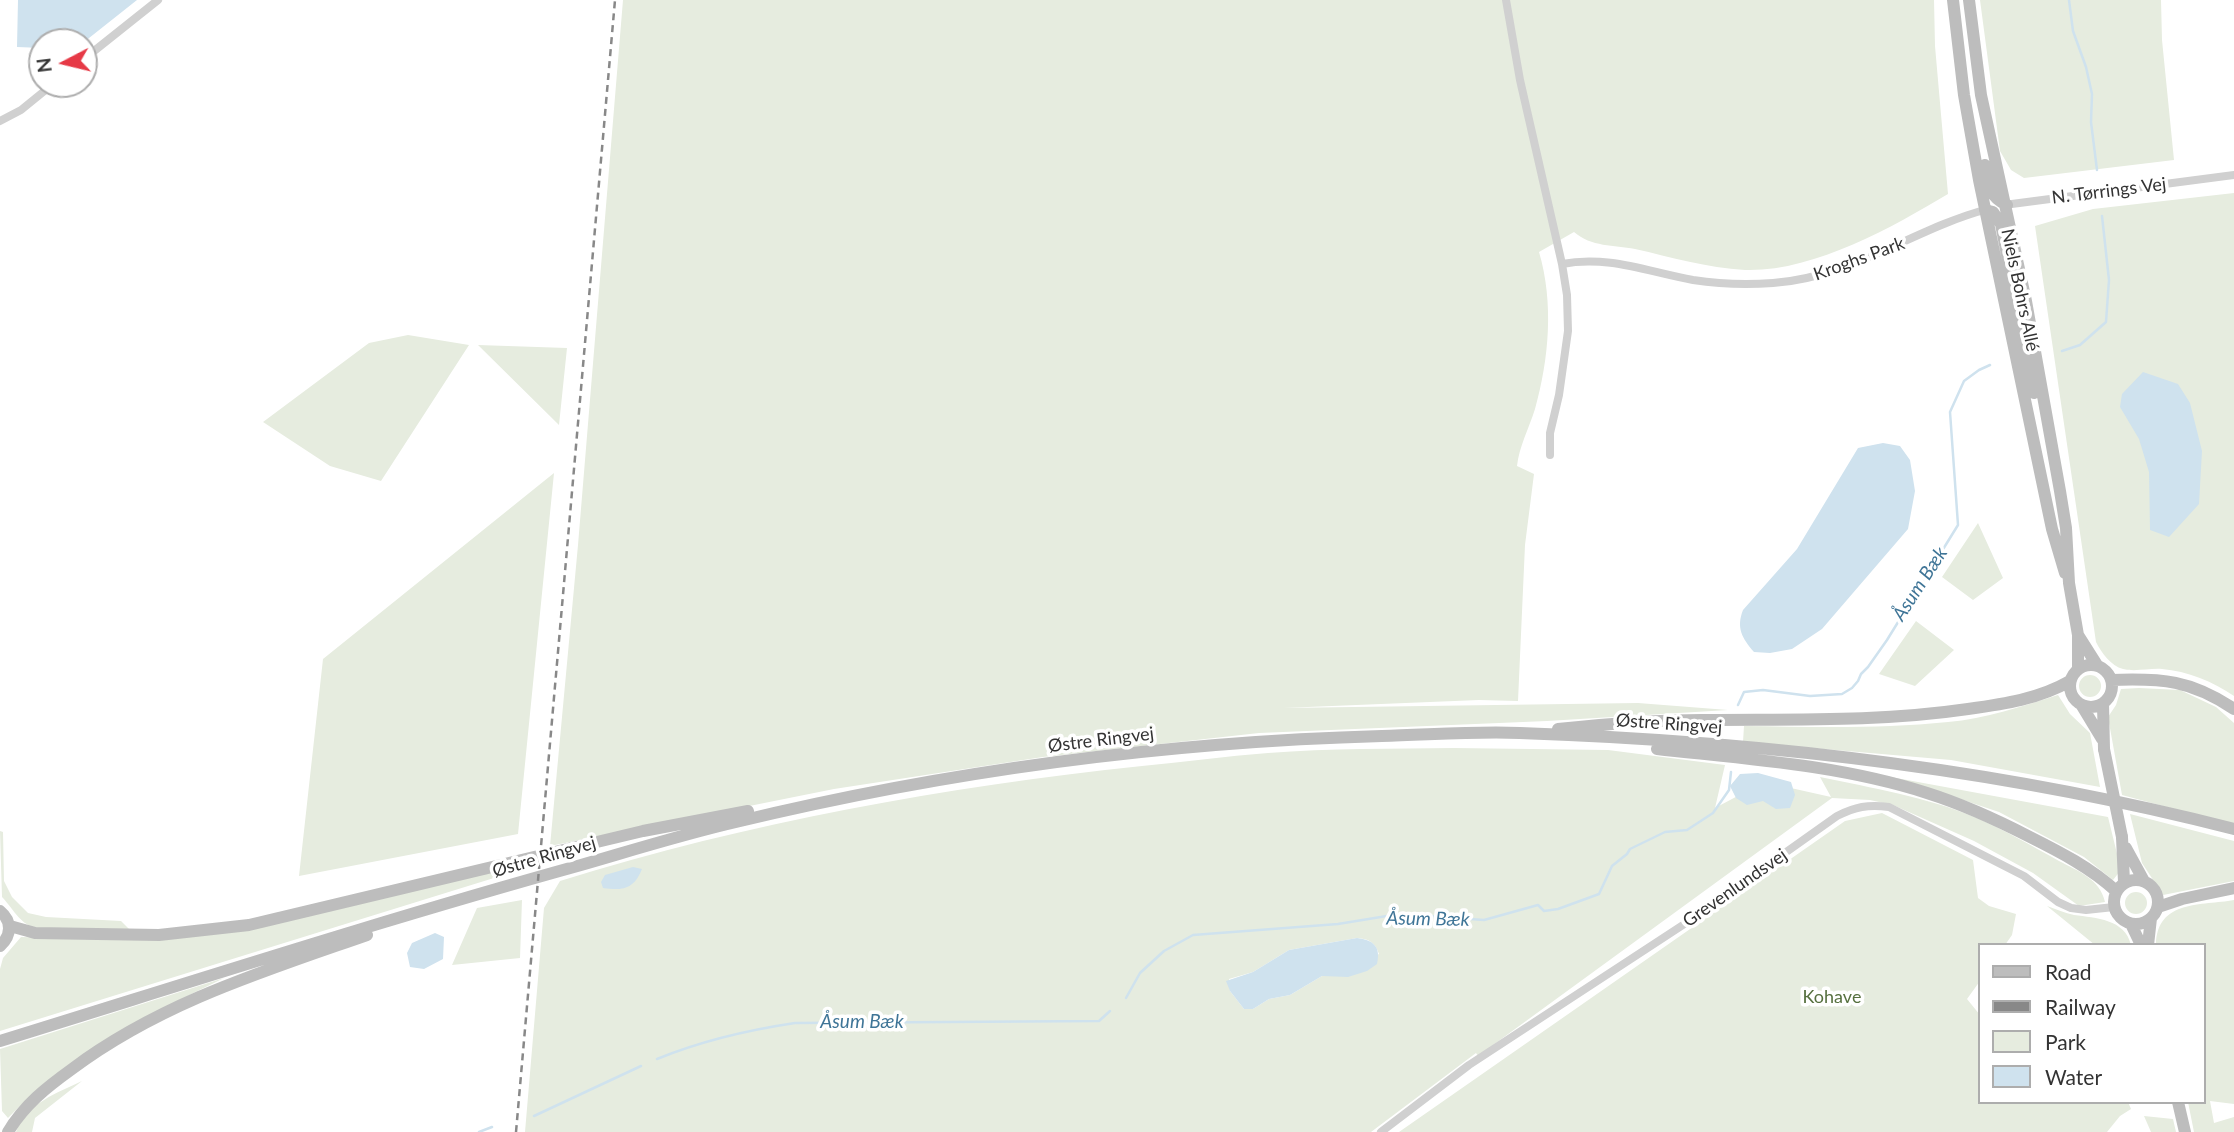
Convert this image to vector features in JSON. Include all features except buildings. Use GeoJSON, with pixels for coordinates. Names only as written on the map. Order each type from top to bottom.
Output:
{"type":"FeatureCollection","features":[{"type":"Feature","properties":{"kind":"main road","name":"Niels Bohrs Allé"},"geometry":{"type":"LineString","coordinates":[[1953,0],[1964,95],[1985,210],[2052,529],[2069,583]]}},
{"type":"Feature","properties":{"kind":"main road"},"geometry":{"type":"LineString","coordinates":[[1959,0],[1967,66],[1987,179],[1996,200],[2007,205]]}},
{"type":"Feature","properties":{"kind":"main road","name":"Niels Bohrs Allé"},"geometry":{"type":"LineString","coordinates":[[1969,0],[1981,95],[2026,301],[2066,528],[2069,583],[2078,635],[2078,669]]}},
{"type":"Feature","properties":{"kind":"main road"},"geometry":{"type":"LineString","coordinates":[[1985,210],[1993,212],[2001,224],[2058,507],[2066,528]]}},
{"type":"Feature","properties":{"kind":"main road","name":"Niels Bohrs Allé"},"geometry":{"type":"LineString","coordinates":[[2078,635],[2096,666]]}},
{"type":"Feature","properties":{"kind":"main road"},"geometry":{"type":"LineString","coordinates":[[1515,732],[1635,722],[1839,720],[1927,715],[1998,705],[2049,694],[2070,681],[2078,669],[2087,665],[2105,670],[2111,680],[2111,693],[2103,704],[2093,708],[2082,706]]}},
{"type":"Feature","properties":{"kind":"main road"},"geometry":{"type":"LineString","coordinates":[[2111,680],[2148,679],[2185,684],[2212,694],[2234,709]]}},
{"type":"Feature","properties":{"kind":"main road"},"geometry":{"type":"LineString","coordinates":[[2070,681],[2072,696],[2082,706],[2103,744]]}},
{"type":"Feature","properties":{"kind":"main road"},"geometry":{"type":"LineString","coordinates":[[2103,704],[2103,744],[2123,841],[2120,887],[2114,907],[2120,918],[2132,924],[2142,923],[2154,913],[2182,899],[2234,888]]}},
{"type":"Feature","properties":{"kind":"main road","name":"Østre Ringvej"},"geometry":{"type":"LineString","coordinates":[[0,1041],[437,905],[732,823],[831,801],[1062,762],[1191,747],[1332,737],[1515,732],[1721,744],[1963,774],[2163,811],[2234,829]]}},
{"type":"Feature","properties":{"kind":"main road"},"geometry":{"type":"LineString","coordinates":[[1616,738],[1654,748],[1793,764],[1857,775],[1927,793],[1995,818],[2120,887]]}},
{"type":"Feature","properties":{"kind":"main road"},"geometry":{"type":"LineString","coordinates":[[10,926],[36,933],[159,935],[249,925],[643,831],[742,812],[831,801]]}},
{"type":"Feature","properties":{"kind":"main road"},"geometry":{"type":"LineString","coordinates":[[2123,841],[2144,881],[2156,891],[2148,943]]}},
{"type":"Feature","properties":{"kind":"main road"},"geometry":{"type":"LineString","coordinates":[[2120,887],[2136,879],[2144,881]]}},
{"type":"Feature","properties":{"kind":"main road"},"geometry":{"type":"LineString","coordinates":[[0,1126],[7,1132],[47,1087],[90,1056],[181,1003],[373,933],[437,905]]}},
{"type":"Feature","properties":{"kind":"main road"},"geometry":{"type":"LineString","coordinates":[[0,911],[10,926],[8,937],[0,946]]}},
{"type":"Feature","properties":{"kind":"main road"},"geometry":{"type":"LineString","coordinates":[[2132,924],[2140,943]]}},
{"type":"Feature","properties":{"kind":"main road"},"geometry":{"type":"LineString","coordinates":[[2178,1104],[2185,1132]]}},
{"type":"Feature","properties":{"kind":"street"},"geometry":{"type":"LineString","coordinates":[[98,48],[158,0]]}},
{"type":"Feature","properties":{"kind":"street"},"geometry":{"type":"LineString","coordinates":[[1506,0],[1520,80],[1562,264],[1569,331],[1550,433],[1550,455]]}},
{"type":"Feature","properties":{"kind":"street"},"geometry":{"type":"LineString","coordinates":[[0,121],[21,110],[36,98]]}},
{"type":"Feature","properties":{"kind":"street","name":"N. Tørrings Vej"},"geometry":{"type":"LineString","coordinates":[[1985,210],[2234,175]]}},
{"type":"Feature","properties":{"kind":"street","name":"Kroghs Park"},"geometry":{"type":"LineString","coordinates":[[1562,264],[1590,260],[1693,280],[1774,283],[1826,274],[1985,210]]}},
{"type":"Feature","properties":{"kind":"street","name":"Grevenlundsvej"},"geometry":{"type":"LineString","coordinates":[[1381,1132],[1469,1065],[1689,921],[1837,816],[1856,806],[1889,807],[2024,876],[2058,902],[2071,908],[2093,910],[2114,907]]}},
{"type":"Feature","properties":{"kind":"green space"},"geometry":{"type":"Polygon","coordinates":[[[623,0],[1934,0],[1935,46],[1948,194],[1851,246],[1797,264],[1771,269],[1745,270],[1703,265],[1635,249],[1595,243],[1574,232],[1539,252],[1547,291],[1548,331],[1540,390],[1517,466],[1534,474],[1525,545],[1518,701],[1479,700],[1283,708],[1638,703],[1728,710],[1547,721],[1259,733],[1043,757],[834,789],[550,846],[623,0]]]}},
{"type":"Feature","properties":{"kind":"green space"},"geometry":{"type":"Polygon","coordinates":[[[1980,0],[2161,0],[2162,40],[2174,160],[2024,178],[2011,170],[2000,151],[1980,0]]]}},
{"type":"Feature","properties":{"kind":"green space"},"geometry":{"type":"Polygon","coordinates":[[[2234,193],[2234,696],[2218,686],[2181,672],[2162,669],[2128,670],[2119,667],[2107,658],[2096,642],[2035,226],[2093,209],[2234,193]]]}},
{"type":"Feature","properties":{"kind":"green space"},"geometry":{"type":"Polygon","coordinates":[[[408,335],[469,345],[381,481],[330,466],[263,422],[369,343],[408,335]]]}},
{"type":"Feature","properties":{"kind":"green space"},"geometry":{"type":"Polygon","coordinates":[[[478,345],[567,348],[559,425],[478,345]]]}},
{"type":"Feature","properties":{"kind":"green space"},"geometry":{"type":"Polygon","coordinates":[[[554,473],[518,834],[299,876],[323,659],[554,473]]]}},
{"type":"Feature","properties":{"kind":"green space"},"geometry":{"type":"Polygon","coordinates":[[[1978,523],[2003,578],[1973,600],[1942,577],[1978,523]]]}},
{"type":"Feature","properties":{"kind":"green space"},"geometry":{"type":"Polygon","coordinates":[[[1916,621],[1954,650],[1915,686],[1879,674],[1916,621]]]}},
{"type":"Feature","properties":{"kind":"green space"},"geometry":{"type":"Polygon","coordinates":[[[2090,675],[2098,678],[2101,686],[2098,694],[2090,697],[2082,694],[2079,686],[2082,678],[2090,675]]]}},
{"type":"Feature","properties":{"kind":"green space"},"geometry":{"type":"Polygon","coordinates":[[[2121,689],[2180,690],[2216,707],[2234,723],[2234,825],[2122,795],[2108,717],[2116,705],[2121,689]]]}},
{"type":"Feature","properties":{"kind":"green space"},"geometry":{"type":"Polygon","coordinates":[[[2058,695],[2070,714],[2090,733],[2100,787],[1951,760],[1743,742],[1744,726],[1872,727],[1948,722],[1990,715],[2058,695]]]}},
{"type":"Feature","properties":{"kind":"green space"},"geometry":{"type":"Polygon","coordinates":[[[1431,748],[1608,750],[1725,765],[1715,808],[1764,782],[1831,797],[1820,777],[1899,794],[1939,804],[2008,833],[2081,872],[2098,887],[2105,902],[2079,906],[2033,873],[1974,841],[1893,805],[1870,800],[1832,798],[1478,1056],[1476,1053],[1371,1132],[525,1132],[544,908],[560,881],[631,860],[775,824],[921,796],[1068,775],[1252,754],[1431,748]],[[1357,938],[1289,950],[1253,972],[1229,979],[1230,991],[1244,1009],[1253,1009],[1269,999],[1290,995],[1322,976],[1331,976],[1379,954],[1368,940],[1357,938]]]}},
{"type":"Feature","properties":{"kind":"green space"},"geometry":{"type":"Polygon","coordinates":[[[1869,773],[2108,817],[2121,870],[2113,880],[2084,857],[1999,812],[1869,773]]]}},
{"type":"Feature","properties":{"kind":"green space","name":"Kohave"},"geometry":{"type":"Polygon","coordinates":[[[1882,813],[1973,860],[1978,898],[1989,906],[2016,914],[2012,935],[2006,943],[1979,943],[1979,982],[1967,999],[1979,1014],[1979,1104],[2129,1104],[2131,1109],[2120,1116],[2107,1132],[1399,1132],[1845,821],[1882,813]]]}},
{"type":"Feature","properties":{"kind":"green space"},"geometry":{"type":"Polygon","coordinates":[[[2130,814],[2234,841],[2234,881],[2163,895],[2142,863],[2130,814]]]}},
{"type":"Feature","properties":{"kind":"green space"},"geometry":{"type":"Polygon","coordinates":[[[0,831],[3,832],[4,881],[12,897],[28,913],[46,917],[121,921],[129,929],[39,929],[22,921],[2,897],[0,831]]]}},
{"type":"Feature","properties":{"kind":"green space"},"geometry":{"type":"Polygon","coordinates":[[[523,864],[523,869],[0,1031],[0,969],[3,958],[21,937],[138,940],[196,936],[523,864]]]}},
{"type":"Feature","properties":{"kind":"green space"},"geometry":{"type":"Polygon","coordinates":[[[2136,892],[2144,895],[2147,903],[2144,911],[2136,914],[2128,911],[2125,903],[2128,895],[2136,892]]]}},
{"type":"Feature","properties":{"kind":"green space"},"geometry":{"type":"Polygon","coordinates":[[[522,900],[520,958],[452,965],[477,908],[522,900]]]}},
{"type":"Feature","properties":{"kind":"green space"},"geometry":{"type":"Polygon","coordinates":[[[2234,900],[2234,1104],[2210,1101],[2214,1123],[2234,1117],[2234,1132],[2194,1132],[2188,1104],[2206,1104],[2206,943],[2156,943],[2158,930],[2164,919],[2173,912],[2196,905],[2234,900]]]}},
{"type":"Feature","properties":{"kind":"green space"},"geometry":{"type":"Polygon","coordinates":[[[2047,906],[2108,921],[2123,930],[2130,943],[2093,943],[2047,906]]]}},
{"type":"Feature","properties":{"kind":"green space"},"geometry":{"type":"Polygon","coordinates":[[[224,978],[137,1022],[83,1056],[32,1095],[8,1118],[2,1111],[0,1049],[224,978]]]}},
{"type":"Feature","properties":{"kind":"green space"},"geometry":{"type":"Polygon","coordinates":[[[82,1081],[35,1118],[32,1132],[16,1132],[27,1113],[35,1106],[82,1081]]]}},
{"type":"Feature","properties":{"kind":"green space"},"geometry":{"type":"Polygon","coordinates":[[[2144,1116],[2173,1119],[2176,1132],[2151,1132],[2144,1116]]]}},
{"type":"Feature","properties":{"kind":"water"},"geometry":{"type":"Polygon","coordinates":[[[18,0],[137,0],[98,31],[98,28],[28,28],[28,47],[17,47],[18,0]]]}},
{"type":"Feature","properties":{"kind":"water"},"geometry":{"type":"Polygon","coordinates":[[[2143,372],[2178,384],[2190,403],[2202,451],[2199,504],[2169,537],[2150,530],[2149,472],[2139,439],[2120,407],[2122,394],[2143,372]]]}},
{"type":"Feature","properties":{"kind":"water"},"geometry":{"type":"Polygon","coordinates":[[[1883,443],[1900,446],[1910,460],[1915,491],[1908,529],[1822,629],[1792,649],[1770,653],[1754,652],[1741,632],[1743,610],[1797,549],[1858,448],[1883,443]]]}},
{"type":"Feature","properties":{"kind":"water"},"geometry":{"type":"Polygon","coordinates":[[[1758,773],[1791,782],[1795,795],[1790,808],[1776,809],[1763,801],[1747,805],[1736,798],[1730,786],[1740,774],[1758,773]]]}},
{"type":"Feature","properties":{"kind":"water"},"geometry":{"type":"Polygon","coordinates":[[[633,867],[642,869],[631,885],[622,889],[603,888],[601,882],[605,875],[633,867]]]}},
{"type":"Feature","properties":{"kind":"water"},"geometry":{"type":"Polygon","coordinates":[[[435,933],[444,937],[443,959],[424,969],[410,967],[407,953],[412,943],[435,933]]]}},
{"type":"Feature","properties":{"kind":"water"},"geometry":{"type":"Polygon","coordinates":[[[1357,938],[1372,943],[1377,949],[1377,964],[1367,971],[1348,977],[1322,976],[1290,995],[1269,999],[1253,1009],[1244,1009],[1226,981],[1253,972],[1289,950],[1357,938]]]}},
{"type":"Feature","properties":{"kind":"waterway","name":"Åsum Bæk"},"geometry":{"type":"LineString","coordinates":[[2069,0],[2073,31],[2092,94],[2091,122],[2097,170]]}},
{"type":"Feature","properties":{"kind":"waterway","name":"Åsum Bæk"},"geometry":{"type":"LineString","coordinates":[[2062,351],[2080,345],[2106,322],[2109,280],[2102,216]]}},
{"type":"Feature","properties":{"kind":"waterway","name":"Åsum Bæk"},"geometry":{"type":"LineString","coordinates":[[1738,705],[1744,692],[1763,690],[1810,696],[1842,694],[1858,681],[1887,640],[1958,525],[1950,412],[1964,381],[1990,365]]}},
{"type":"Feature","properties":{"kind":"waterway","name":"Åsum Bæk"},"geometry":{"type":"LineString","coordinates":[[1126,998],[1140,973],[1164,951],[1193,935],[1338,924],[1399,914],[1484,920],[1538,905],[1544,911],[1558,909],[1599,894],[1612,866],[1630,849],[1665,832],[1687,830],[1713,813],[1729,790],[1731,772]]}},
{"type":"Feature","properties":{"kind":"waterway","name":"Åsum Bæk"},"geometry":{"type":"LineString","coordinates":[[657,1059],[725,1037],[795,1023],[1099,1021],[1110,1011]]}},
{"type":"Feature","properties":{"kind":"waterway","name":"Åsum Bæk"},"geometry":{"type":"LineString","coordinates":[[534,1116],[641,1066]]}},
{"type":"Feature","properties":{"kind":"waterway","name":"Åsum Bæk"},"geometry":{"type":"LineString","coordinates":[[479,1132],[492,1127]]}},
{"type":"Feature","properties":{"kind":"railway"},"geometry":{"type":"LineString","coordinates":[[516,1132],[615,0]]}}]}
